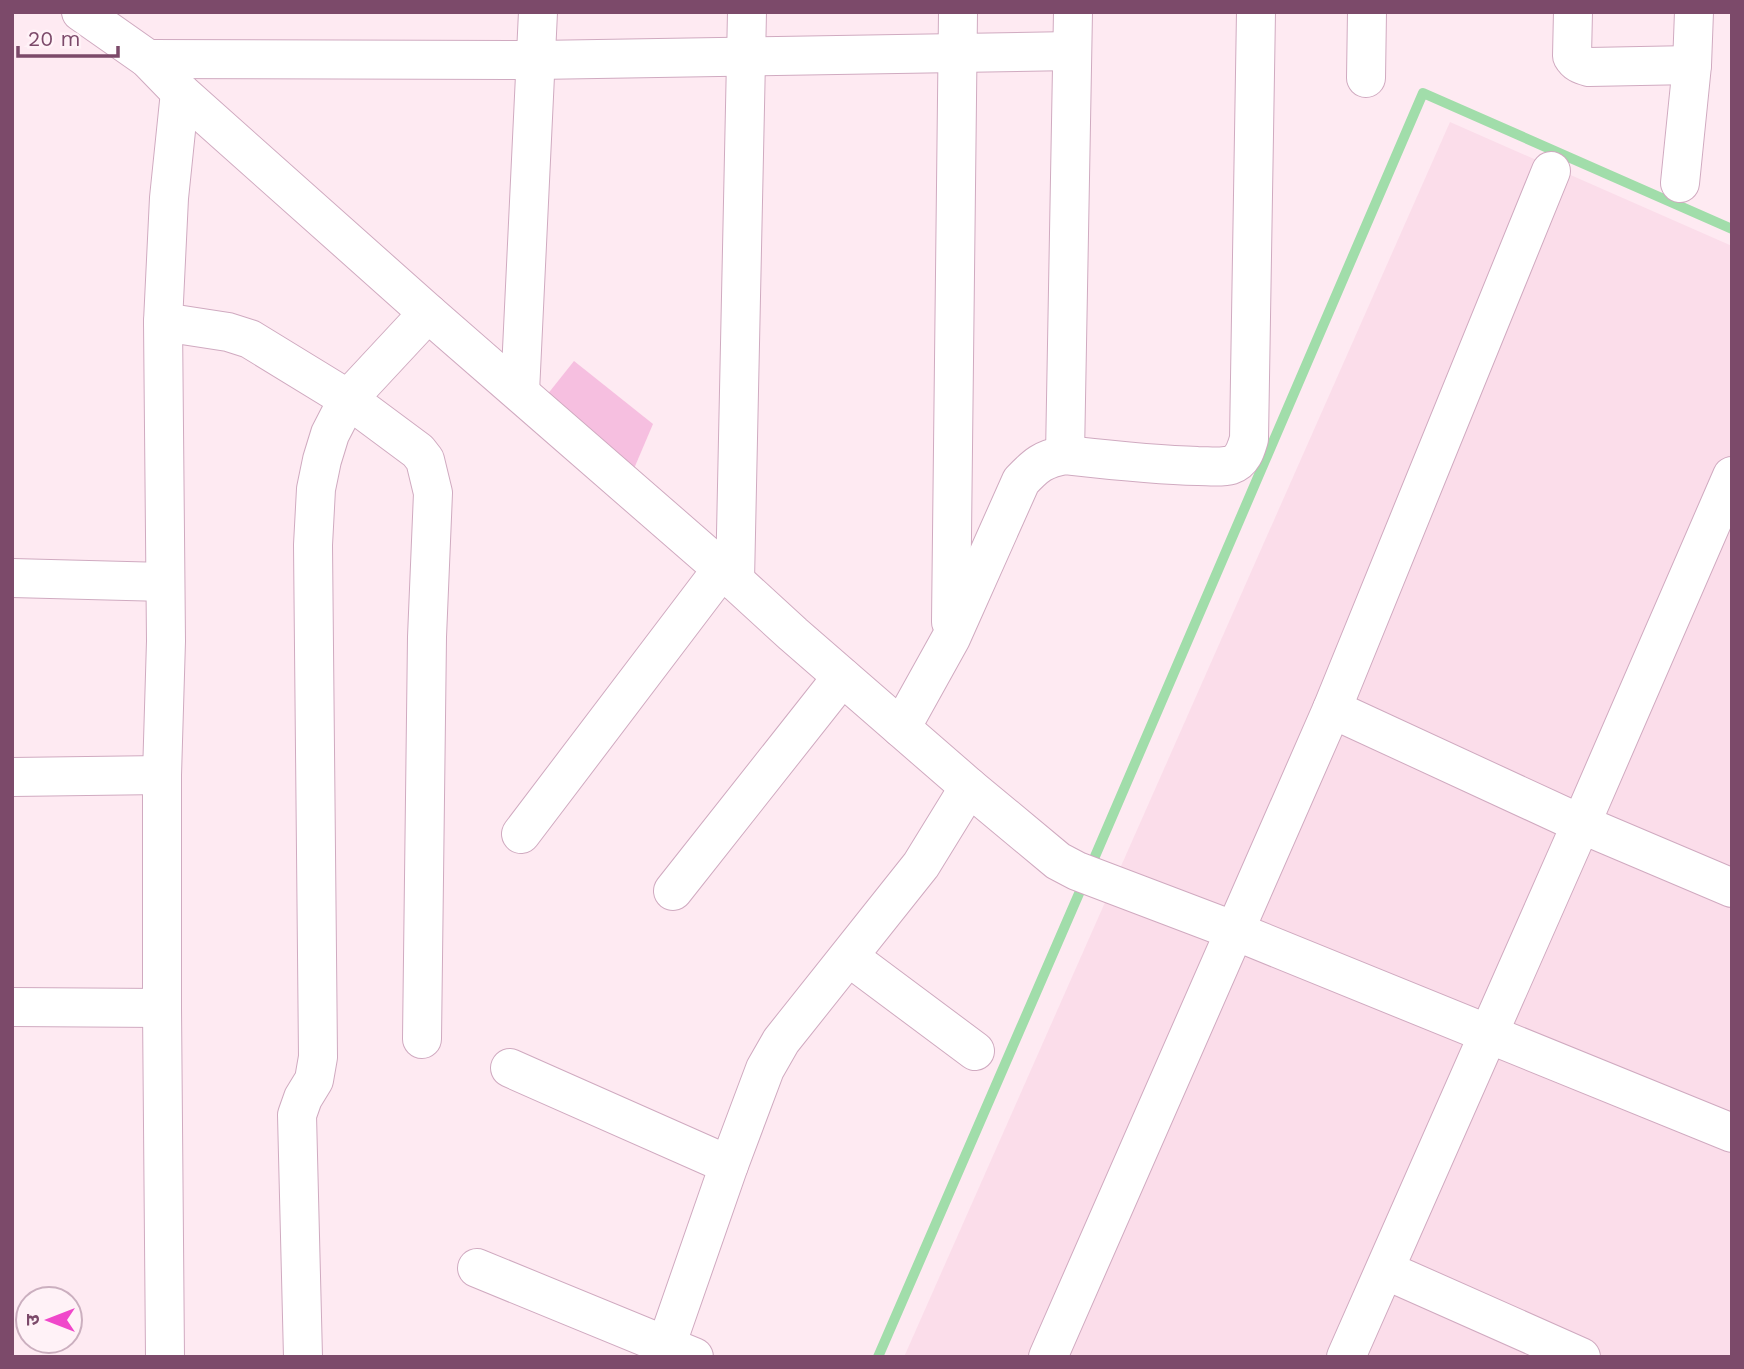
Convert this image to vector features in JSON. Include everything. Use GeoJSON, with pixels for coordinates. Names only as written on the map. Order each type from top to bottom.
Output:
{"type":"FeatureCollection","features":[{"type":"Feature","properties":{"kind":"street"},"geometry":{"type":"LineString","coordinates":[[81,12],[148,59],[180,92],[428,313],[842,677],[1058,861],[1087,876],[1235,931],[1732,1133]]}},
{"type":"Feature","properties":{"kind":"street"},"geometry":{"type":"LineString","coordinates":[[520,392],[538,12]]}},
{"type":"Feature","properties":{"kind":"street"},"geometry":{"type":"LineString","coordinates":[[521,834],[729,575],[747,12]]}},
{"type":"Feature","properties":{"kind":"street"},"geometry":{"type":"LineString","coordinates":[[951,638],[958,12]]}},
{"type":"Feature","properties":{"kind":"street"},"geometry":{"type":"LineString","coordinates":[[1065,455],[1073,12]]}},
{"type":"Feature","properties":{"kind":"street"},"geometry":{"type":"LineString","coordinates":[[901,728],[951,638],[1021,481],[1042,462],[1065,455],[1158,466],[1220,466],[1238,461],[1245,452],[1250,439],[1256,12]]}},
{"type":"Feature","properties":{"kind":"street"},"geometry":{"type":"LineString","coordinates":[[1366,78],[1367,12]]}},
{"type":"Feature","properties":{"kind":"street"},"geometry":{"type":"LineString","coordinates":[[1573,12],[1572,56],[1581,65],[1692,65]]}},
{"type":"Feature","properties":{"kind":"street"},"geometry":{"type":"LineString","coordinates":[[1680,183],[1692,65],[1694,12]]}},
{"type":"Feature","properties":{"kind":"street"},"geometry":{"type":"LineString","coordinates":[[148,59],[537,60],[1072,51]]}},
{"type":"Feature","properties":{"kind":"street"},"geometry":{"type":"LineString","coordinates":[[165,1357],[162,775],[166,582],[163,322],[169,198],[180,92]]}},
{"type":"Feature","properties":{"kind":"street"},"geometry":{"type":"LineString","coordinates":[[1048,1357],[1332,709],[1551,171]]}},
{"type":"Feature","properties":{"kind":"street"},"geometry":{"type":"LineString","coordinates":[[303,1357],[297,1115],[314,1080],[318,1057],[313,545],[316,489],[330,434],[348,399],[428,313]]}},
{"type":"Feature","properties":{"kind":"street"},"geometry":{"type":"LineString","coordinates":[[163,322],[228,332],[250,339],[348,399],[425,460],[433,493],[427,638],[422,1038]]}},
{"type":"Feature","properties":{"kind":"street"},"geometry":{"type":"LineString","coordinates":[[1346,1357],[1732,476]]}},
{"type":"Feature","properties":{"kind":"street"},"geometry":{"type":"LineString","coordinates":[[12,578],[166,582]]}},
{"type":"Feature","properties":{"kind":"street"},"geometry":{"type":"LineString","coordinates":[[673,891],[842,677]]}},
{"type":"Feature","properties":{"kind":"street"},"geometry":{"type":"LineString","coordinates":[[1332,709],[1581,824],[1732,888]]}},
{"type":"Feature","properties":{"kind":"street"},"geometry":{"type":"LineString","coordinates":[[12,777],[162,775]]}},
{"type":"Feature","properties":{"kind":"street"},"geometry":{"type":"LineString","coordinates":[[477,1268],[680,1352],[729,1165],[765,1069],[781,1041],[921,865],[969,787]]}},
{"type":"Feature","properties":{"kind":"street"},"geometry":{"type":"LineString","coordinates":[[849,957],[975,1051]]}},
{"type":"Feature","properties":{"kind":"street"},"geometry":{"type":"LineString","coordinates":[[12,1007],[162,1008]]}},
{"type":"Feature","properties":{"kind":"street"},"geometry":{"type":"LineString","coordinates":[[510,1069],[729,1165]]}},
{"type":"Feature","properties":{"kind":"street"},"geometry":{"type":"LineString","coordinates":[[1385,1270],[1581,1357]]}},
{"type":"Feature","properties":{"kind":"shaded area"},"geometry":{"type":"Polygon","coordinates":[[[1450,122],[1732,246],[1732,1357],[904,1357],[1450,122]]]}},
{"type":"Feature","properties":{"kind":"building"},"geometry":{"type":"Polygon","coordinates":[[[574,361],[653,424],[630,478],[539,405],[574,361]]]}},
{"type":"Feature","properties":{"kind":"waterway"},"geometry":{"type":"LineString","coordinates":[[1090,868],[1423,93],[1732,229]]}},
{"type":"Feature","properties":{"kind":"waterway"},"geometry":{"type":"LineString","coordinates":[[878,1357],[1084,882]]}}]}
